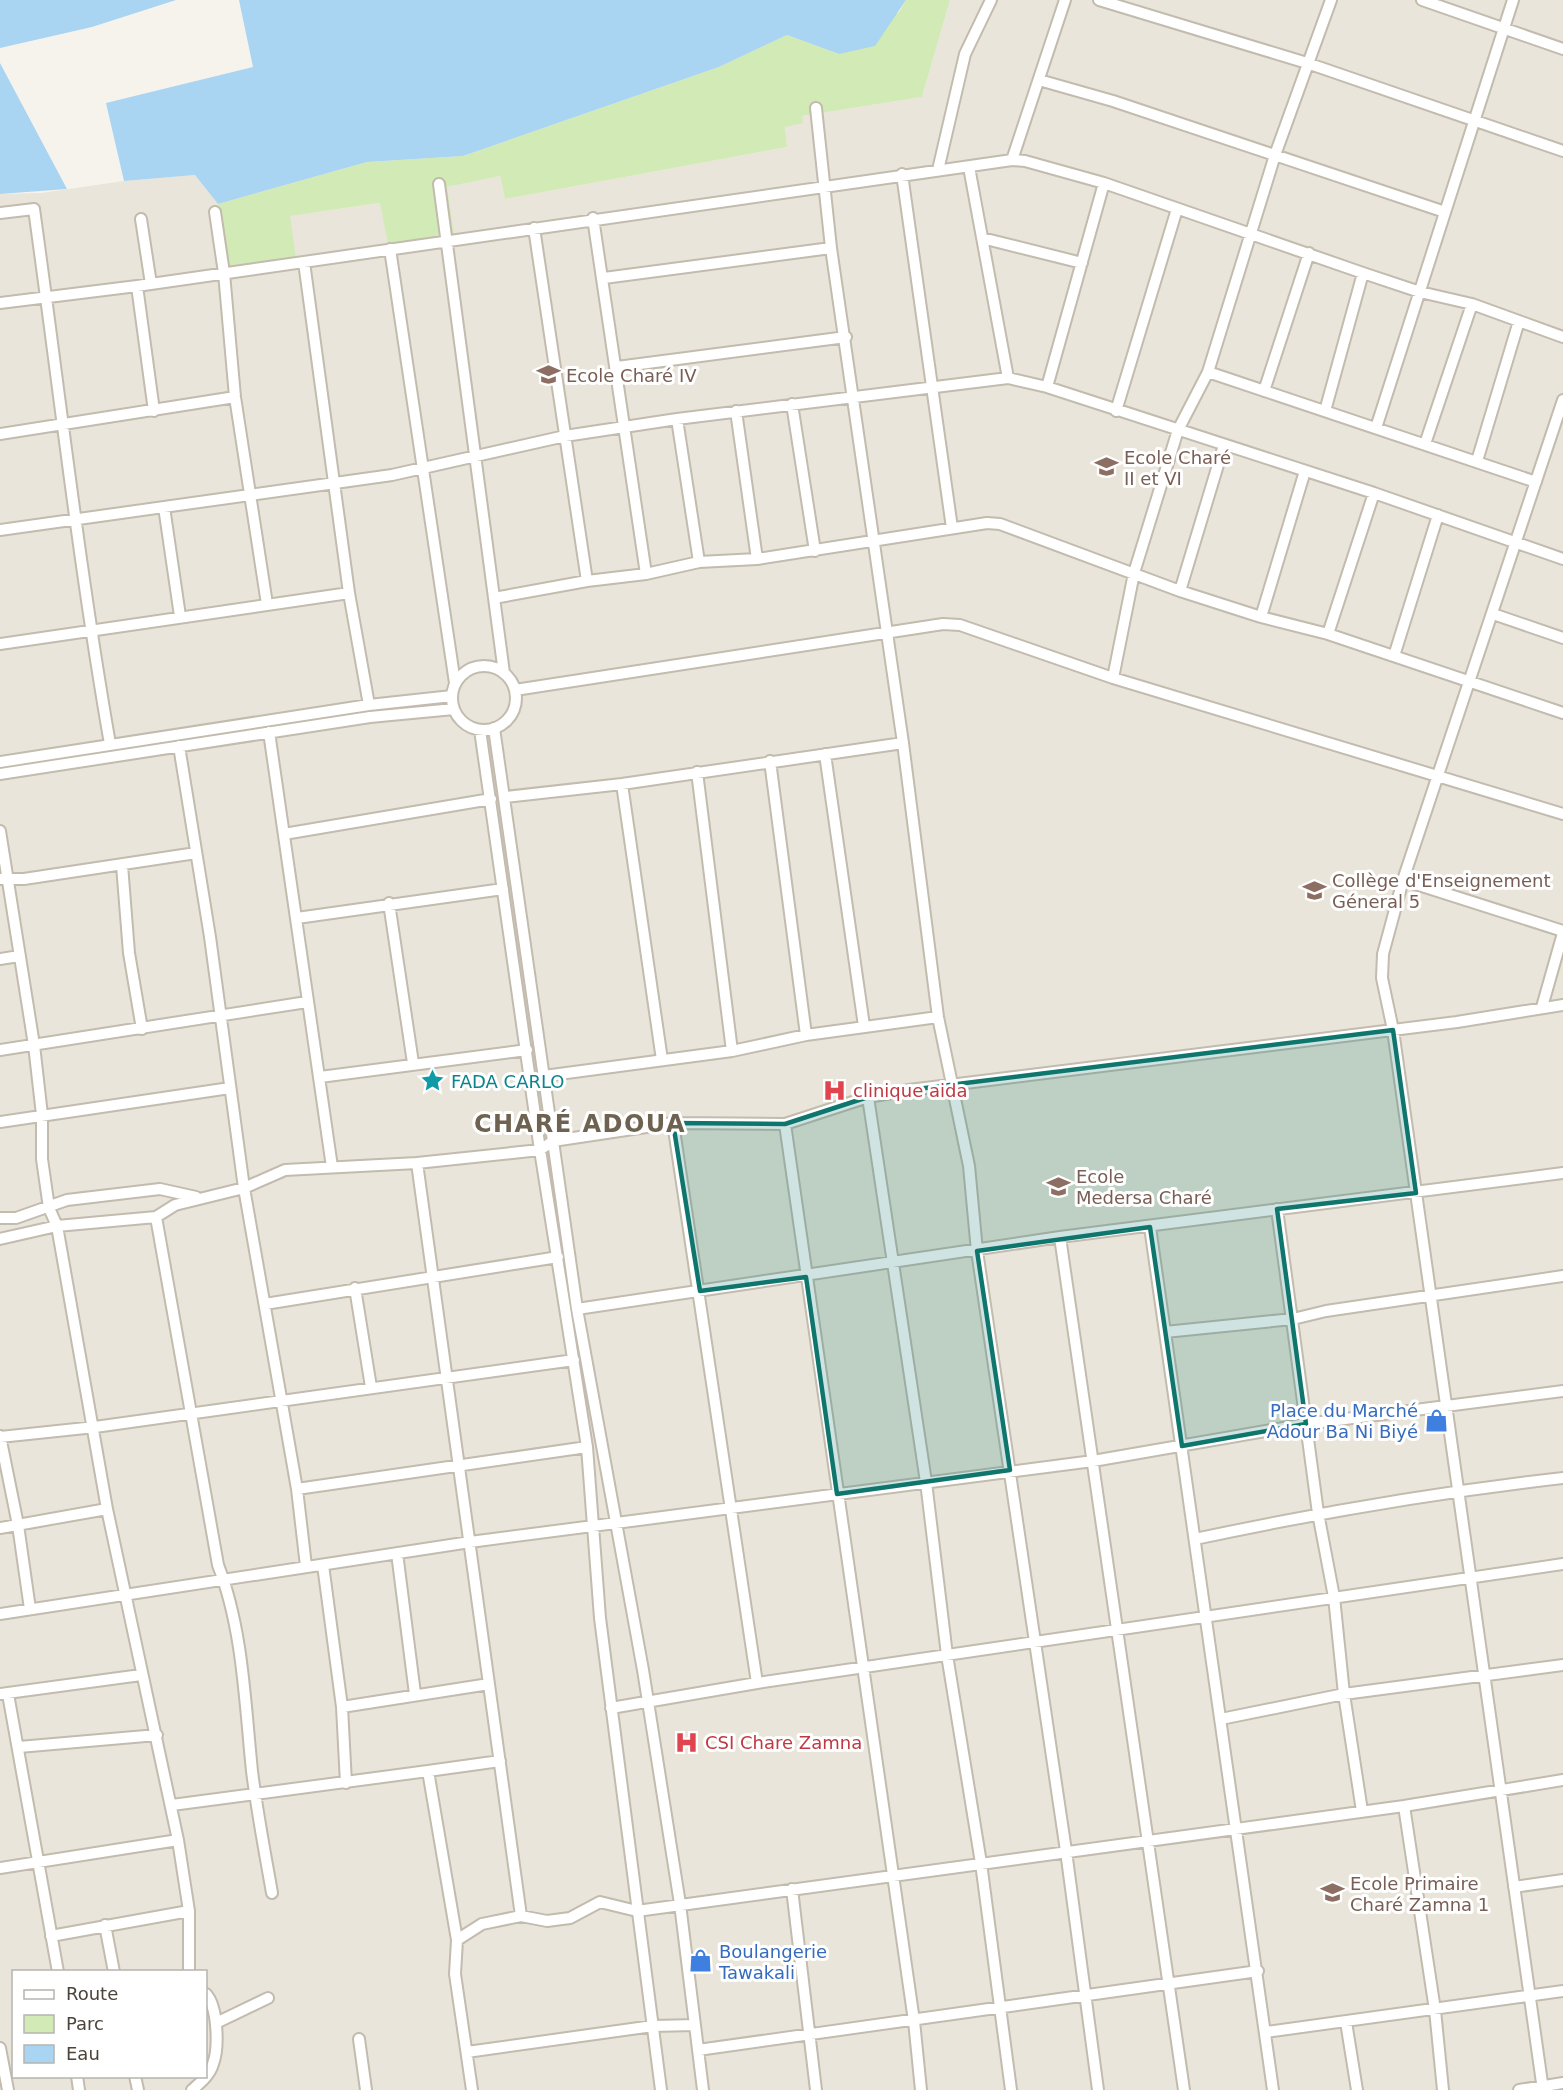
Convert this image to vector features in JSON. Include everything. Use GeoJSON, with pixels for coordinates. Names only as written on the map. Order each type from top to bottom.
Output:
{"type":"FeatureCollection","features":[{"type":"Feature","properties":{"kind":"street"},"geometry":{"type":"LineString","coordinates":[[938,170],[965,54],[990,0]]}},
{"type":"Feature","properties":{"kind":"street"},"geometry":{"type":"LineString","coordinates":[[1012,160],[1065,0]]}},
{"type":"Feature","properties":{"kind":"street"},"geometry":{"type":"LineString","coordinates":[[1099,0],[1307,63],[1563,151]]}},
{"type":"Feature","properties":{"kind":"street"},"geometry":{"type":"LineString","coordinates":[[1113,678],[1134,573],[1178,430],[1208,372],[1275,155],[1331,0]]}},
{"type":"Feature","properties":{"kind":"street"},"geometry":{"type":"LineString","coordinates":[[1424,0],[1563,49]]}},
{"type":"Feature","properties":{"kind":"street"},"geometry":{"type":"LineString","coordinates":[[1376,428],[1513,0]]}},
{"type":"Feature","properties":{"kind":"street"},"geometry":{"type":"LineString","coordinates":[[1039,80],[1113,101],[1445,212]]}},
{"type":"Feature","properties":{"kind":"street"},"geometry":{"type":"LineString","coordinates":[[816,108],[831,248],[846,337],[885,634],[903,743],[938,1017],[969,1166],[977,1251],[1087,1996],[1098,2090]]}},
{"type":"Feature","properties":{"kind":"street"},"geometry":{"type":"LineString","coordinates":[[0,303],[138,286],[593,218],[1012,160],[1024,161],[1104,183],[1362,273],[1420,292],[1472,304],[1563,337]]}},
{"type":"Feature","properties":{"kind":"street"},"geometry":{"type":"LineString","coordinates":[[969,167],[1008,378]]}},
{"type":"Feature","properties":{"kind":"street"},"geometry":{"type":"LineString","coordinates":[[902,174],[952,528]]}},
{"type":"Feature","properties":{"kind":"street"},"geometry":{"type":"LineString","coordinates":[[1047,387],[1104,183]]}},
{"type":"Feature","properties":{"kind":"street"},"geometry":{"type":"LineString","coordinates":[[390,249],[455,683],[452,696],[454,709],[464,723],[480,730],[494,728],[510,716],[515,703],[515,690],[504,673],[440,184]]}},
{"type":"Feature","properties":{"kind":"street"},"geometry":{"type":"LineString","coordinates":[[1116,411],[1177,208]]}},
{"type":"Feature","properties":{"kind":"street"},"geometry":{"type":"LineString","coordinates":[[0,213],[34,209],[64,424],[74,518],[90,630],[110,744]]}},
{"type":"Feature","properties":{"kind":"street"},"geometry":{"type":"LineString","coordinates":[[215,212],[224,273],[235,397],[267,604]]}},
{"type":"Feature","properties":{"kind":"street"},"geometry":{"type":"LineString","coordinates":[[593,218],[626,426],[646,574]]}},
{"type":"Feature","properties":{"kind":"street"},"geometry":{"type":"LineString","coordinates":[[141,219],[151,284]]}},
{"type":"Feature","properties":{"kind":"street"},"geometry":{"type":"LineString","coordinates":[[534,228],[587,581]]}},
{"type":"Feature","properties":{"kind":"street"},"geometry":{"type":"LineString","coordinates":[[982,238],[1082,263]]}},
{"type":"Feature","properties":{"kind":"street"},"geometry":{"type":"LineString","coordinates":[[603,278],[831,248]]}},
{"type":"Feature","properties":{"kind":"street"},"geometry":{"type":"LineString","coordinates":[[1264,391],[1309,253]]}},
{"type":"Feature","properties":{"kind":"street"},"geometry":{"type":"LineString","coordinates":[[304,262],[349,593],[369,705]]}},
{"type":"Feature","properties":{"kind":"street"},"geometry":{"type":"LineString","coordinates":[[1324,411],[1362,273]]}},
{"type":"Feature","properties":{"kind":"street"},"geometry":{"type":"LineString","coordinates":[[138,286],[154,411]]}},
{"type":"Feature","properties":{"kind":"street"},"geometry":{"type":"LineString","coordinates":[[1425,444],[1472,304]]}},
{"type":"Feature","properties":{"kind":"street"},"geometry":{"type":"LineString","coordinates":[[1477,461],[1519,321]]}},
{"type":"Feature","properties":{"kind":"street"},"geometry":{"type":"LineString","coordinates":[[617,367],[846,337]]}},
{"type":"Feature","properties":{"kind":"street"},"geometry":{"type":"LineString","coordinates":[[1208,372],[1536,482]]}},
{"type":"Feature","properties":{"kind":"street"},"geometry":{"type":"LineString","coordinates":[[0,530],[423,468],[476,454],[626,426],[854,395],[1008,378],[1047,387],[1374,493],[1563,559]]}},
{"type":"Feature","properties":{"kind":"street"},"geometry":{"type":"LineString","coordinates":[[0,434],[235,397]]}},
{"type":"Feature","properties":{"kind":"street"},"geometry":{"type":"LineString","coordinates":[[1542,2088],[1531,1996],[1445,1407],[1393,1030],[1381,965],[1403,880],[1563,400]]}},
{"type":"Feature","properties":{"kind":"street"},"geometry":{"type":"LineString","coordinates":[[792,404],[814,551]]}},
{"type":"Feature","properties":{"kind":"street"},"geometry":{"type":"LineString","coordinates":[[736,411],[757,559]]}},
{"type":"Feature","properties":{"kind":"street"},"geometry":{"type":"LineString","coordinates":[[677,419],[699,562]]}},
{"type":"Feature","properties":{"kind":"street"},"geometry":{"type":"LineString","coordinates":[[1180,591],[1224,445]]}},
{"type":"Feature","properties":{"kind":"street"},"geometry":{"type":"LineString","coordinates":[[1261,617],[1305,471]]}},
{"type":"Feature","properties":{"kind":"street"},"geometry":{"type":"LineString","coordinates":[[1328,634],[1374,493]]}},
{"type":"Feature","properties":{"kind":"street"},"geometry":{"type":"LineString","coordinates":[[164,507],[180,616]]}},
{"type":"Feature","properties":{"kind":"street"},"geometry":{"type":"LineString","coordinates":[[1394,656],[1438,515]]}},
{"type":"Feature","properties":{"kind":"street"},"geometry":{"type":"LineString","coordinates":[[494,598],[587,581],[646,574],[699,562],[757,559],[873,543],[952,528],[987,523],[1000,524],[1180,591],[1261,617],[1328,634],[1563,713]]}},
{"type":"Feature","properties":{"kind":"street"},"geometry":{"type":"LineString","coordinates":[[0,644],[349,593]]}},
{"type":"Feature","properties":{"kind":"street"},"geometry":{"type":"LineString","coordinates":[[1493,614],[1563,638]]}},
{"type":"Feature","properties":{"kind":"street"},"geometry":{"type":"LineString","coordinates":[[515,690],[943,624],[960,625],[1113,678],[1563,814]]}},
{"type":"Feature","properties":{"kind":"street"},"geometry":{"type":"LineString","coordinates":[[455,683],[463,673],[474,667],[493,667],[504,673]]}},
{"type":"Feature","properties":{"kind":"street"},"geometry":{"type":"LineString","coordinates":[[0,762],[369,705],[452,696]]}},
{"type":"Feature","properties":{"kind":"street"},"geometry":{"type":"LineString","coordinates":[[0,774],[370,717],[454,709]]}},
{"type":"Feature","properties":{"kind":"street"},"geometry":{"type":"LineString","coordinates":[[494,728],[577,1309],[614,1524],[643,1670],[646,1702],[680,1904],[703,2090]]}},
{"type":"Feature","properties":{"kind":"street"},"geometry":{"type":"LineString","coordinates":[[480,730],[540,1150],[587,1447],[600,1618],[661,2090]]}},
{"type":"Feature","properties":{"kind":"street"},"geometry":{"type":"LineString","coordinates":[[269,732],[332,1167]]}},
{"type":"Feature","properties":{"kind":"street"},"geometry":{"type":"LineString","coordinates":[[505,797],[622,784],[903,743]]}},
{"type":"Feature","properties":{"kind":"street"},"geometry":{"type":"LineString","coordinates":[[179,746],[244,1188],[297,1489],[306,1566]]}},
{"type":"Feature","properties":{"kind":"street"},"geometry":{"type":"LineString","coordinates":[[825,754],[864,1026]]}},
{"type":"Feature","properties":{"kind":"street"},"geometry":{"type":"LineString","coordinates":[[770,762],[806,1035]]}},
{"type":"Feature","properties":{"kind":"street"},"geometry":{"type":"LineString","coordinates":[[698,772],[732,1051]]}},
{"type":"Feature","properties":{"kind":"street"},"geometry":{"type":"LineString","coordinates":[[622,784],[662,1060]]}},
{"type":"Feature","properties":{"kind":"street"},"geometry":{"type":"LineString","coordinates":[[284,834],[491,799]]}},
{"type":"Feature","properties":{"kind":"street"},"geometry":{"type":"LineString","coordinates":[[0,831],[3,879],[34,1045],[42,1115],[42,1159],[49,1208],[57,1226],[107,1509],[141,1674],[172,1805],[189,1911],[189,1970]]}},
{"type":"Feature","properties":{"kind":"street"},"geometry":{"type":"LineString","coordinates":[[3,879],[24,879],[196,853]]}},
{"type":"Feature","properties":{"kind":"street"},"geometry":{"type":"LineString","coordinates":[[122,865],[129,953],[142,1029]]}},
{"type":"Feature","properties":{"kind":"street"},"geometry":{"type":"LineString","coordinates":[[1403,880],[1563,932],[1542,1007]]}},
{"type":"Feature","properties":{"kind":"street"},"geometry":{"type":"LineString","coordinates":[[297,918],[388,903],[503,889]]}},
{"type":"Feature","properties":{"kind":"street"},"geometry":{"type":"LineString","coordinates":[[388,903],[413,1063]]}},
{"type":"Feature","properties":{"kind":"street"},"geometry":{"type":"LineString","coordinates":[[0,958],[19,956]]}},
{"type":"Feature","properties":{"kind":"street"},"geometry":{"type":"LineString","coordinates":[[0,1050],[307,1002]]}},
{"type":"Feature","properties":{"kind":"street"},"geometry":{"type":"LineString","coordinates":[[0,1239],[57,1226],[156,1217],[175,1204],[197,1197],[244,1188],[285,1170],[417,1163],[540,1150],[554,1141],[673,1123],[785,1124],[868,1097],[1393,1030],[1542,1007],[1563,1007]]}},
{"type":"Feature","properties":{"kind":"street"},"geometry":{"type":"LineString","coordinates":[[544,1076],[732,1051],[806,1035],[938,1017]]}},
{"type":"Feature","properties":{"kind":"street"},"geometry":{"type":"LineString","coordinates":[[320,1077],[413,1063],[527,1050]]}},
{"type":"Feature","properties":{"kind":"street"},"geometry":{"type":"LineString","coordinates":[[0,1122],[230,1088]]}},
{"type":"Feature","properties":{"kind":"street"},"geometry":{"type":"LineString","coordinates":[[868,1097],[926,1482],[947,1655],[1002,2008],[1011,2090]]}},
{"type":"Feature","properties":{"kind":"street"},"geometry":{"type":"LineString","coordinates":[[673,1123],[757,1683]]}},
{"type":"Feature","properties":{"kind":"street"},"geometry":{"type":"LineString","coordinates":[[785,1124],[914,2021],[921,2090]]}},
{"type":"Feature","properties":{"kind":"street"},"geometry":{"type":"LineString","coordinates":[[417,1163],[521,1916]]}},
{"type":"Feature","properties":{"kind":"street"},"geometry":{"type":"LineString","coordinates":[[577,1309],[806,1277],[1060,1237],[1563,1173]]}},
{"type":"Feature","properties":{"kind":"street"},"geometry":{"type":"LineString","coordinates":[[0,1218],[16,1218],[67,1200],[160,1189],[197,1197]]}},
{"type":"Feature","properties":{"kind":"street"},"geometry":{"type":"LineString","coordinates":[[1277,1209],[1318,1513],[1334,1597],[1344,1694],[1362,1811]]}},
{"type":"Feature","properties":{"kind":"street"},"geometry":{"type":"LineString","coordinates":[[156,1217],[218,1565],[224,1580],[242,1673],[255,1793],[272,1893]]}},
{"type":"Feature","properties":{"kind":"street"},"geometry":{"type":"LineString","coordinates":[[1150,1227],[1273,2090]]}},
{"type":"Feature","properties":{"kind":"street"},"geometry":{"type":"LineString","coordinates":[[1060,1237],[1184,2090]]}},
{"type":"Feature","properties":{"kind":"street"},"geometry":{"type":"LineString","coordinates":[[265,1304],[558,1257]]}},
{"type":"Feature","properties":{"kind":"street"},"geometry":{"type":"LineString","coordinates":[[1165,1332],[1293,1319],[1326,1311],[1563,1276]]}},
{"type":"Feature","properties":{"kind":"street"},"geometry":{"type":"LineString","coordinates":[[355,1288],[371,1387]]}},
{"type":"Feature","properties":{"kind":"street"},"geometry":{"type":"LineString","coordinates":[[30,1609],[18,1525],[0,1437],[281,1402],[371,1387],[574,1360]]}},
{"type":"Feature","properties":{"kind":"street"},"geometry":{"type":"LineString","coordinates":[[0,1614],[470,1542],[1093,1461],[1306,1424],[1563,1391]]}},
{"type":"Feature","properties":{"kind":"street"},"geometry":{"type":"LineString","coordinates":[[297,1489],[587,1447]]}},
{"type":"Feature","properties":{"kind":"street"},"geometry":{"type":"LineString","coordinates":[[1195,1539],[1318,1513],[1457,1490],[1563,1478]]}},
{"type":"Feature","properties":{"kind":"street"},"geometry":{"type":"LineString","coordinates":[[0,1528],[107,1509]]}},
{"type":"Feature","properties":{"kind":"street"},"geometry":{"type":"LineString","coordinates":[[397,1553],[416,1694]]}},
{"type":"Feature","properties":{"kind":"street"},"geometry":{"type":"LineString","coordinates":[[323,1564],[342,1707],[345,1783]]}},
{"type":"Feature","properties":{"kind":"street"},"geometry":{"type":"LineString","coordinates":[[611,1708],[862,1667],[1563,1564]]}},
{"type":"Feature","properties":{"kind":"street"},"geometry":{"type":"LineString","coordinates":[[1221,1719],[1344,1694],[1563,1665]]}},
{"type":"Feature","properties":{"kind":"street"},"geometry":{"type":"LineString","coordinates":[[58,1970],[19,1747],[4,1694],[141,1674]]}},
{"type":"Feature","properties":{"kind":"street"},"geometry":{"type":"LineString","coordinates":[[342,1707],[489,1684]]}},
{"type":"Feature","properties":{"kind":"street"},"geometry":{"type":"LineString","coordinates":[[19,1747],[157,1735]]}},
{"type":"Feature","properties":{"kind":"street"},"geometry":{"type":"LineString","coordinates":[[172,1805],[500,1761]]}},
{"type":"Feature","properties":{"kind":"street"},"geometry":{"type":"LineString","coordinates":[[428,1771],[457,1940],[455,1974],[472,2090]]}},
{"type":"Feature","properties":{"kind":"street"},"geometry":{"type":"LineString","coordinates":[[457,1940],[482,1924],[521,1916],[547,1921],[570,1918],[600,1902],[637,1911],[1404,1806],[1563,1780]]}},
{"type":"Feature","properties":{"kind":"street"},"geometry":{"type":"LineString","coordinates":[[1404,1806],[1435,2010],[1443,2090]]}},
{"type":"Feature","properties":{"kind":"street"},"geometry":{"type":"LineString","coordinates":[[0,1868],[38,1860],[178,1840]]}},
{"type":"Feature","properties":{"kind":"street"},"geometry":{"type":"LineString","coordinates":[[1514,1887],[1563,1880]]}},
{"type":"Feature","properties":{"kind":"street"},"geometry":{"type":"LineString","coordinates":[[792,1889],[816,2090]]}},
{"type":"Feature","properties":{"kind":"street"},"geometry":{"type":"LineString","coordinates":[[51,1936],[189,1911]]}},
{"type":"Feature","properties":{"kind":"street"},"geometry":{"type":"LineString","coordinates":[[105,1925],[114,1970]]}},
{"type":"Feature","properties":{"kind":"street"},"geometry":{"type":"LineString","coordinates":[[698,2050],[810,2036],[1257,1971]]}},
{"type":"Feature","properties":{"kind":"street"},"geometry":{"type":"LineString","coordinates":[[1266,2032],[1563,1991]]}},
{"type":"Feature","properties":{"kind":"street"},"geometry":{"type":"LineString","coordinates":[[207,1995],[216,2023],[213,2065],[207,2074]]}},
{"type":"Feature","properties":{"kind":"street"},"geometry":{"type":"LineString","coordinates":[[216,2023],[268,1998]]}},
{"type":"Feature","properties":{"kind":"street"},"geometry":{"type":"LineString","coordinates":[[1346,2022],[1357,2090]]}},
{"type":"Feature","properties":{"kind":"street"},"geometry":{"type":"LineString","coordinates":[[467,2052],[652,2026],[695,2025]]}},
{"type":"Feature","properties":{"kind":"street"},"geometry":{"type":"LineString","coordinates":[[359,2039],[366,2090]]}},
{"type":"Feature","properties":{"kind":"street"},"geometry":{"type":"LineString","coordinates":[[0,2048],[8,2090]]}},
{"type":"Feature","properties":{"kind":"street"},"geometry":{"type":"LineString","coordinates":[[192,2090],[204,2078]]}},
{"type":"Feature","properties":{"kind":"street"},"geometry":{"type":"LineString","coordinates":[[1519,2090],[1563,2084]]}},
{"type":"Feature","properties":{"kind":"highlighted area"},"geometry":{"type":"Polygon","coordinates":[[[1393,1030],[1416,1193],[1277,1209],[1306,1424],[1182,1446],[1150,1227],[977,1251],[1010,1470],[837,1494],[806,1277],[700,1291],[673,1123],[785,1124],[868,1097],[909,1090],[1393,1030]]]}},
{"type":"Feature","properties":{"kind":"shaded area"},"geometry":{"type":"Polygon","coordinates":[[[950,0],[1563,0],[1563,2090],[0,2090],[0,194],[41,193],[124,181],[195,175],[218,204],[227,268],[289,216],[381,203],[388,245],[453,235],[447,187],[500,176],[505,199],[787,147],[785,126],[802,116],[922,97],[950,0]]]}},
{"type":"Feature","properties":{"kind":"green space"},"geometry":{"type":"Polygon","coordinates":[[[906,0],[950,0],[922,97],[802,116],[803,123],[785,127],[787,147],[505,199],[500,176],[447,187],[454,234],[388,245],[380,203],[290,216],[296,259],[227,268],[218,204],[367,162],[463,156],[719,67],[787,35],[839,54],[899,12],[906,0]]]}},
{"type":"Feature","properties":{"kind":"water"},"geometry":{"type":"Polygon","coordinates":[[[0,0],[176,0],[92,27],[0,48],[0,0]]]}},
{"type":"Feature","properties":{"kind":"water"},"geometry":{"type":"Polygon","coordinates":[[[239,0],[906,0],[875,46],[839,54],[787,35],[719,67],[463,156],[367,162],[218,204],[195,175],[124,181],[106,103],[253,67],[239,0]]]}},
{"type":"Feature","properties":{"kind":"water"},"geometry":{"type":"Polygon","coordinates":[[[0,63],[67,189],[0,194],[0,63]]]}},
{"type":"Feature","properties":{"kind":"place","name":"Ecole Charé IV"},"geometry":{"type":"Point","coordinates":[548,375]}},
{"type":"Feature","properties":{"kind":"place","name":"Ecole Charé II et VI"},"geometry":{"type":"Point","coordinates":[1106,467]}},
{"type":"Feature","properties":{"kind":"place","name":"Collège d'Enseignement Géneral 5"},"geometry":{"type":"Point","coordinates":[1314,890]}},
{"type":"Feature","properties":{"kind":"place","name":"FADA CARLO"},"geometry":{"type":"Point","coordinates":[433,1081]}},
{"type":"Feature","properties":{"kind":"place","name":"clinique aida"},"geometry":{"type":"Point","coordinates":[835,1090]}},
{"type":"Feature","properties":{"kind":"place","name":"Ecole Medersa Charé"},"geometry":{"type":"Point","coordinates":[1058,1186]}},
{"type":"Feature","properties":{"kind":"place","name":"Place du Marché Adour Ba Ni Biyé"},"geometry":{"type":"Point","coordinates":[1436,1420]}},
{"type":"Feature","properties":{"kind":"place","name":"CSI Chare Zamna"},"geometry":{"type":"Point","coordinates":[687,1742]}},
{"type":"Feature","properties":{"kind":"place","name":"Ecole Primaire Charé Zamna 1"},"geometry":{"type":"Point","coordinates":[1332,1893]}},
{"type":"Feature","properties":{"kind":"place","name":"Boulangerie Tawakali"},"geometry":{"type":"Point","coordinates":[701,1961]}},
{"type":"Feature","properties":{"kind":"district","name":"CHARÉ ADOUA"},"geometry":{"type":"Point","coordinates":[580,1124]}}]}
